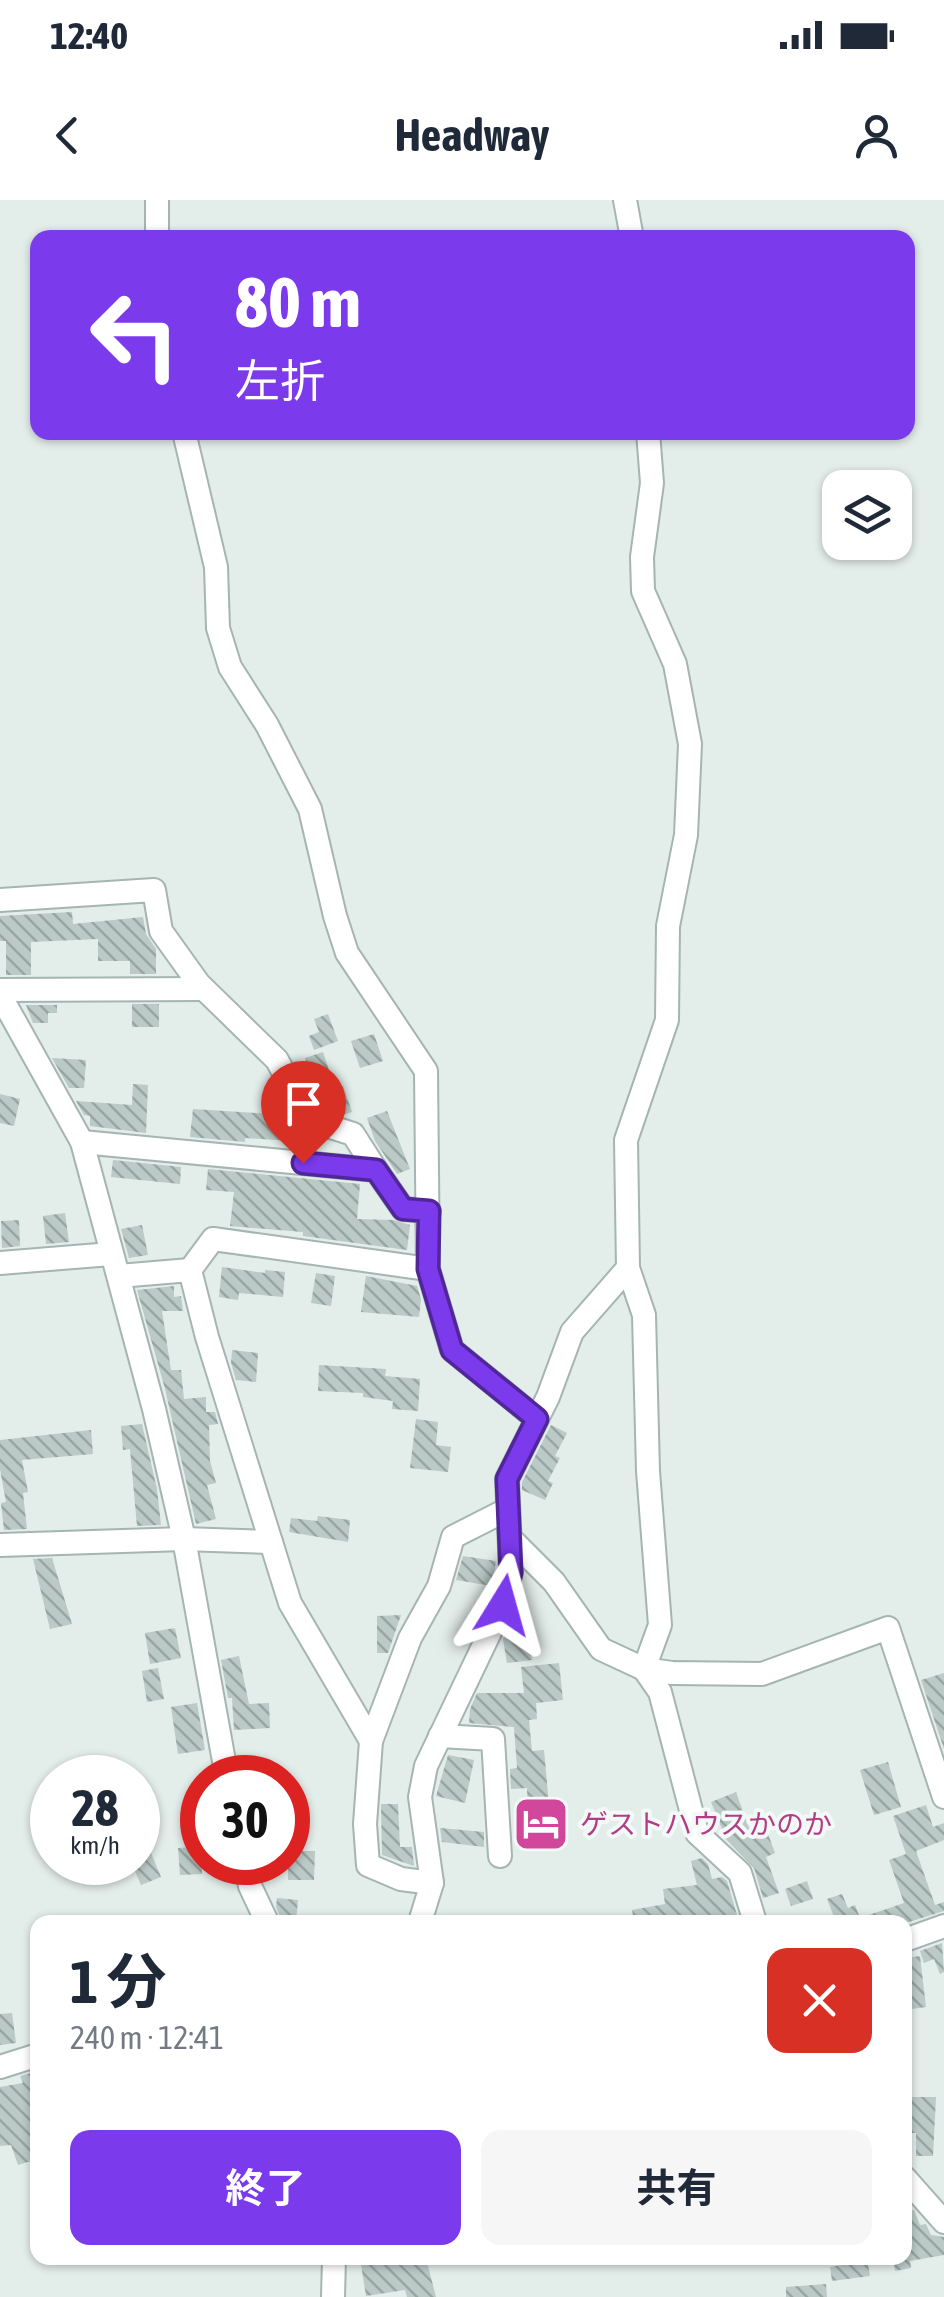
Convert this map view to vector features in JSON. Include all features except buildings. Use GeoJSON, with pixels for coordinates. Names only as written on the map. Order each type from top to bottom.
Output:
{"type":"FeatureCollection","features":[{"type":"Feature","properties":{"kind":"street"},"geometry":{"type":"LineString","coordinates":[[157,200],[157,230]]}},
{"type":"Feature","properties":{"kind":"street"},"geometry":{"type":"LineString","coordinates":[[625,200],[631,230]]}},
{"type":"Feature","properties":{"kind":"street"},"geometry":{"type":"LineString","coordinates":[[186,440],[216,568],[218,628],[230,667],[310,809],[335,916],[348,952],[426,1072],[428,1269],[452,1350],[537,1419]]}},
{"type":"Feature","properties":{"kind":"street"},"geometry":{"type":"LineString","coordinates":[[644,1670],[660,1625],[648,1471],[644,1315],[628,1268],[626,1140],[667,1020],[668,926],[686,835],[690,744],[674,664],[643,591],[642,557],[652,483],[649,440]]}},
{"type":"Feature","properties":{"kind":"street"},"geometry":{"type":"LineString","coordinates":[[0,900],[154,890],[162,931],[203,989],[277,1060],[309,1120],[353,1134],[403,1209],[429,1211]]}},
{"type":"Feature","properties":{"kind":"street"},"geometry":{"type":"LineString","coordinates":[[203,989],[0,992],[82,1142],[184,1540],[223,1755]]}},
{"type":"Feature","properties":{"kind":"street"},"geometry":{"type":"LineString","coordinates":[[82,1142],[376,1170]]}},
{"type":"Feature","properties":{"kind":"street"},"geometry":{"type":"LineString","coordinates":[[190,1270],[213,1239],[428,1269]]}},
{"type":"Feature","properties":{"kind":"street"},"geometry":{"type":"LineString","coordinates":[[0,1263],[190,1270]]}},
{"type":"Feature","properties":{"kind":"street"},"geometry":{"type":"LineString","coordinates":[[422,1915],[432,1883],[420,1797],[426,1766],[503,1605],[511,1572],[507,1479],[537,1419],[572,1332],[628,1268]]}},
{"type":"Feature","properties":{"kind":"street"},"geometry":{"type":"LineString","coordinates":[[190,1270],[206,1337],[290,1603],[372,1741]]}},
{"type":"Feature","properties":{"kind":"street"},"geometry":{"type":"LineString","coordinates":[[432,1883],[401,1879],[368,1866],[364,1824],[372,1741],[410,1638],[439,1586],[454,1537],[508,1509]]}},
{"type":"Feature","properties":{"kind":"street"},"geometry":{"type":"LineString","coordinates":[[510,1538],[554,1582],[601,1650],[644,1670],[672,1674],[762,1674],[888,1628],[944,1797]]}},
{"type":"Feature","properties":{"kind":"street"},"geometry":{"type":"LineString","coordinates":[[0,1546],[184,1540],[271,1542]]}},
{"type":"Feature","properties":{"kind":"street"},"geometry":{"type":"LineString","coordinates":[[644,1670],[660,1692],[697,1833],[740,1873],[753,1915]]}},
{"type":"Feature","properties":{"kind":"street"},"geometry":{"type":"LineString","coordinates":[[440,1736],[493,1739],[500,1856]]}},
{"type":"Feature","properties":{"kind":"street"},"geometry":{"type":"LineString","coordinates":[[250,1885],[264,1915]]}},
{"type":"Feature","properties":{"kind":"street"},"geometry":{"type":"LineString","coordinates":[[912,1937],[944,1926]]}},
{"type":"Feature","properties":{"kind":"street"},"geometry":{"type":"LineString","coordinates":[[0,2067],[30,2058]]}},
{"type":"Feature","properties":{"kind":"street"},"geometry":{"type":"LineString","coordinates":[[912,2186],[944,2222]]}},
{"type":"Feature","properties":{"kind":"street"},"geometry":{"type":"LineString","coordinates":[[333,2297],[334,2265]]}},
{"type":"Feature","properties":{"kind":"place","name":"ゲストハウスかのか"},"geometry":{"type":"Point","coordinates":[541,1824]}},
{"type":"Feature","properties":{"kind":"route"},"geometry":{"type":"LineString","coordinates":[[303,1163],[376,1170],[403,1209],[429,1211],[428,1269],[452,1350],[537,1419],[507,1479],[511,1572],[503,1605]]}}]}
